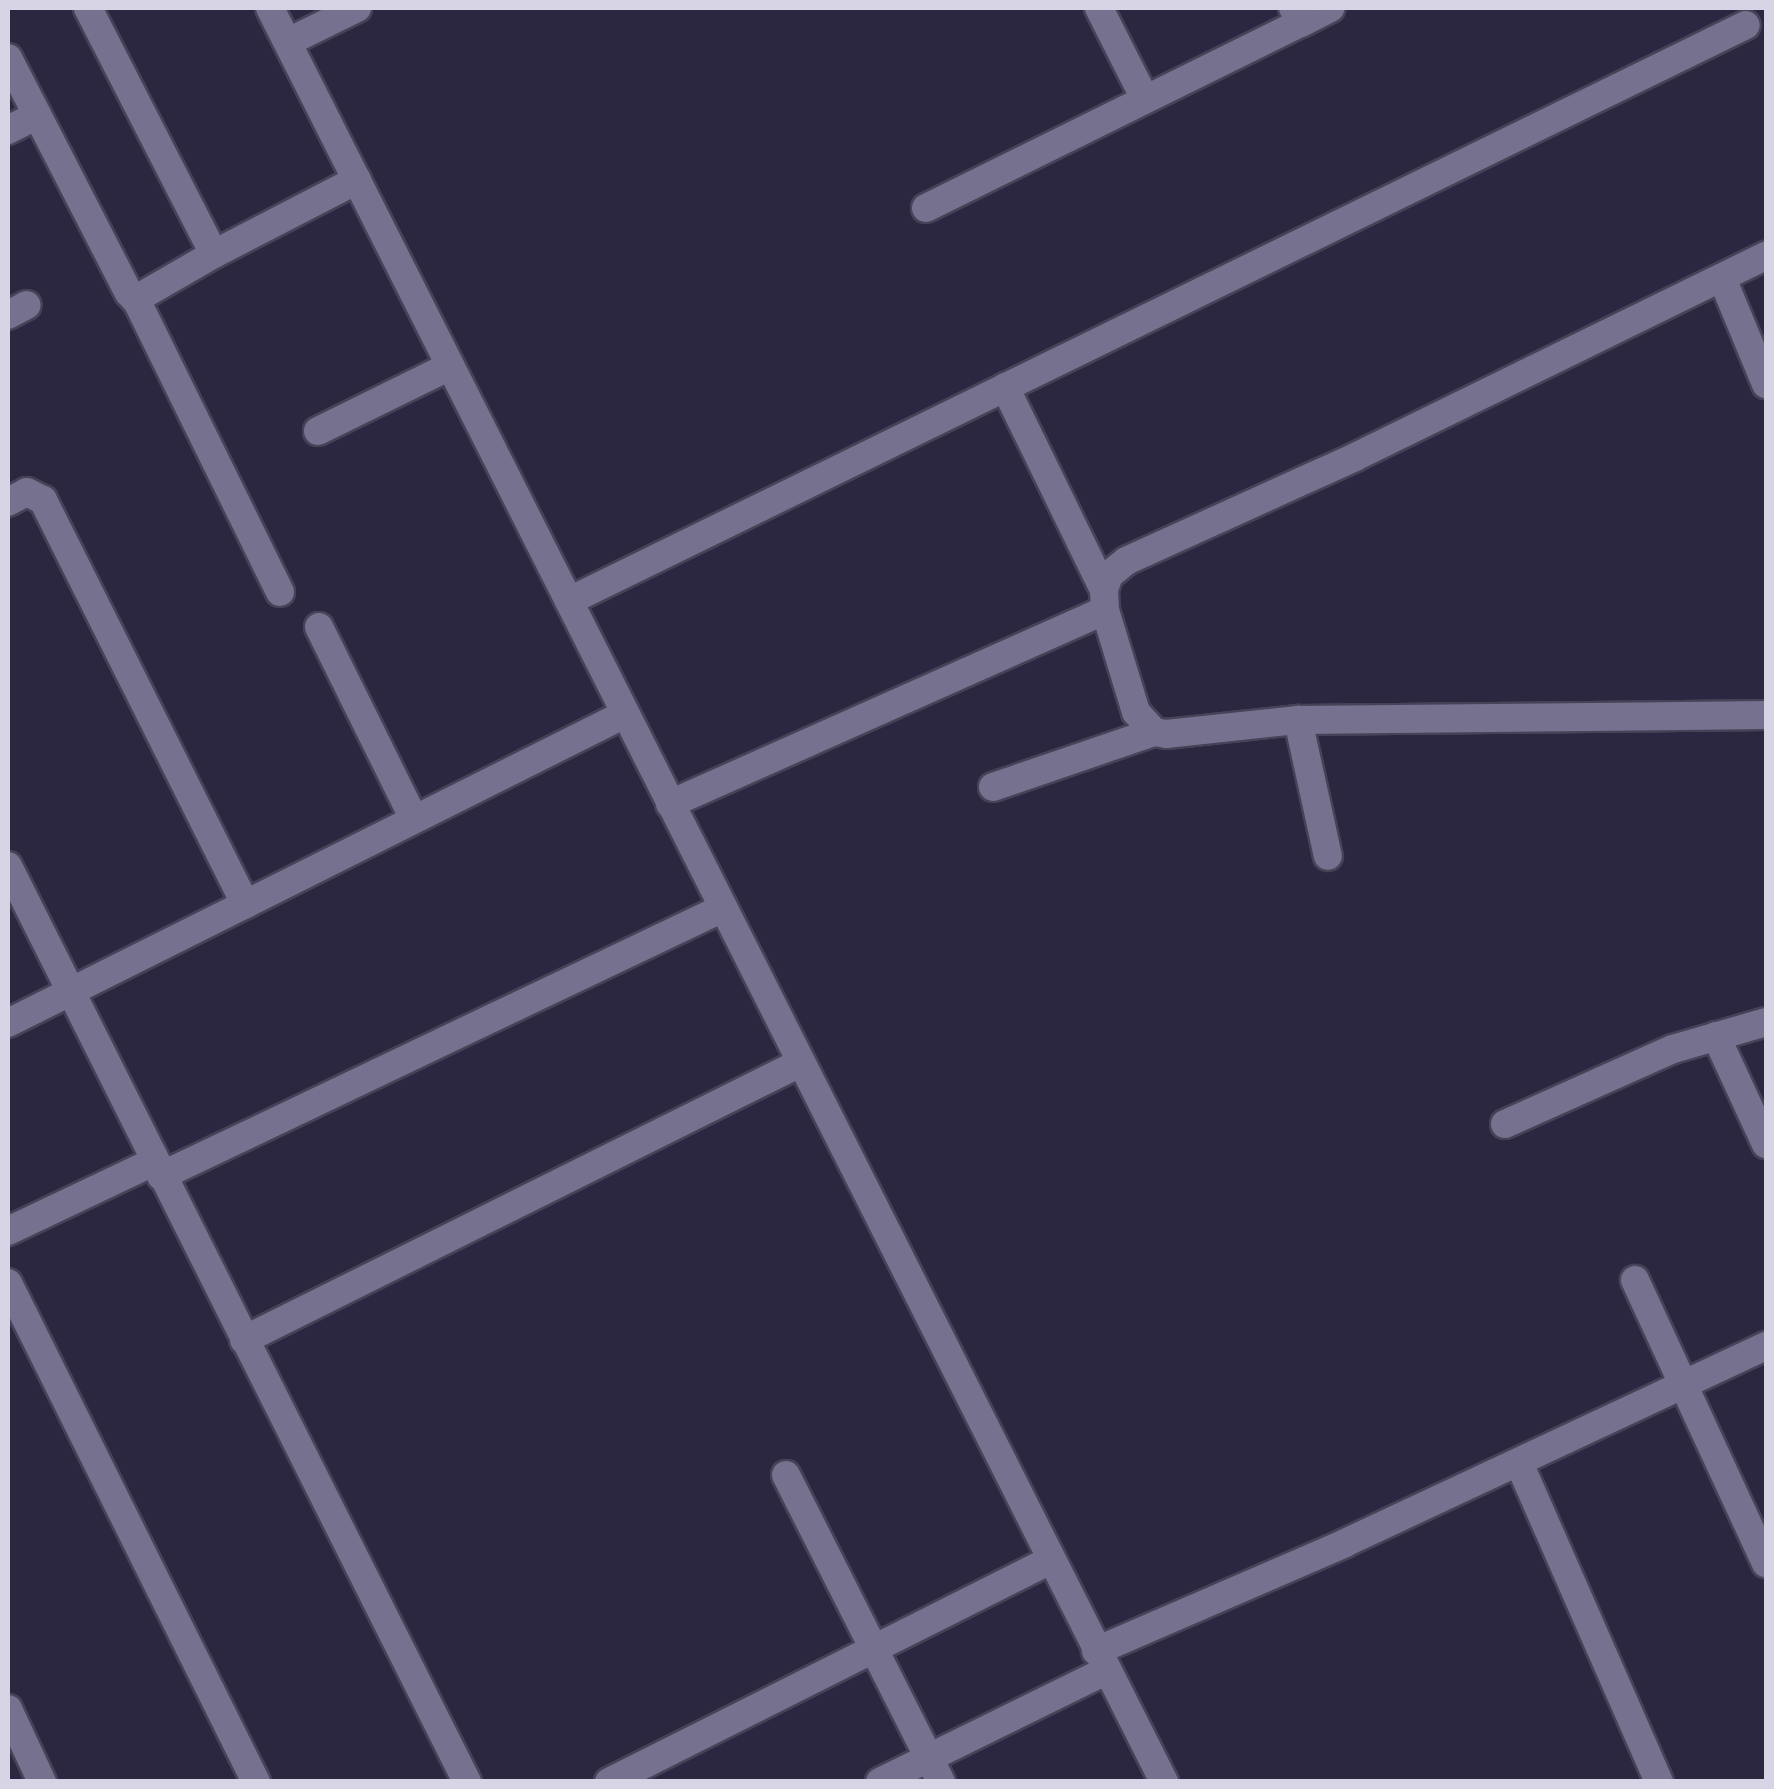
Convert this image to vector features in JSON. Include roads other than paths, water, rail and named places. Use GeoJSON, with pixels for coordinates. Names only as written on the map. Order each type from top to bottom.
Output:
{"type":"FeatureCollection","features":[{"type":"Feature","properties":{"kind":"street"},"geometry":{"type":"LineString","coordinates":[[88,8],[214,254]]}},
{"type":"Feature","properties":{"kind":"street"},"geometry":{"type":"LineString","coordinates":[[270,8],[1164,1782]]}},
{"type":"Feature","properties":{"kind":"street"},"geometry":{"type":"LineString","coordinates":[[288,42],[358,8]]}},
{"type":"Feature","properties":{"kind":"street"},"geometry":{"type":"LineString","coordinates":[[1099,8],[1145,98]]}},
{"type":"Feature","properties":{"kind":"street"},"geometry":{"type":"LineString","coordinates":[[926,208],[1145,98],[1297,15],[1330,8]]}},
{"type":"Feature","properties":{"kind":"street"},"geometry":{"type":"LineString","coordinates":[[569,600],[1750,16]]}},
{"type":"Feature","properties":{"kind":"street"},"geometry":{"type":"LineString","coordinates":[[8,58],[129,293],[138,303],[280,592]]}},
{"type":"Feature","properties":{"kind":"street"},"geometry":{"type":"LineString","coordinates":[[8,130],[37,115]]}},
{"type":"Feature","properties":{"kind":"street"},"geometry":{"type":"LineString","coordinates":[[138,303],[143,295],[214,254],[357,180]]}},
{"type":"Feature","properties":{"kind":"street"},"geometry":{"type":"LineString","coordinates":[[1104,600],[1108,575],[1126,561],[1356,458],[1766,256]]}},
{"type":"Feature","properties":{"kind":"street"},"geometry":{"type":"LineString","coordinates":[[1722,278],[1766,384]]}},
{"type":"Feature","properties":{"kind":"street"},"geometry":{"type":"LineString","coordinates":[[318,431],[450,366]]}},
{"type":"Feature","properties":{"kind":"street"},"geometry":{"type":"LineString","coordinates":[[1005,387],[1104,600],[1136,712],[1154,732]]}},
{"type":"Feature","properties":{"kind":"street"},"geometry":{"type":"LineString","coordinates":[[8,502],[27,492],[43,500],[244,904]]}},
{"type":"Feature","properties":{"kind":"street"},"geometry":{"type":"LineString","coordinates":[[670,804],[1104,600]]}},
{"type":"Feature","properties":{"kind":"street"},"geometry":{"type":"LineString","coordinates":[[319,627],[414,819]]}},
{"type":"Feature","properties":{"kind":"street"},"geometry":{"type":"LineString","coordinates":[[8,1023],[624,714]]}},
{"type":"Feature","properties":{"kind":"street"},"geometry":{"type":"LineString","coordinates":[[993,787],[1154,732],[1298,720],[1766,715]]}},
{"type":"Feature","properties":{"kind":"street"},"geometry":{"type":"LineString","coordinates":[[1298,720],[1328,856]]}},
{"type":"Feature","properties":{"kind":"street"},"geometry":{"type":"LineString","coordinates":[[8,866],[68,993],[468,1782]]}},
{"type":"Feature","properties":{"kind":"street"},"geometry":{"type":"LineString","coordinates":[[8,1232],[157,1169],[722,908]]}},
{"type":"Feature","properties":{"kind":"street"},"geometry":{"type":"LineString","coordinates":[[1505,1124],[1672,1049],[1766,1022]]}},
{"type":"Feature","properties":{"kind":"street"},"geometry":{"type":"LineString","coordinates":[[1716,1036],[1766,1144]]}},
{"type":"Feature","properties":{"kind":"street"},"geometry":{"type":"LineString","coordinates":[[244,1340],[800,1063]]}},
{"type":"Feature","properties":{"kind":"street"},"geometry":{"type":"LineString","coordinates":[[1635,1280],[1766,1564]]}},
{"type":"Feature","properties":{"kind":"street"},"geometry":{"type":"LineString","coordinates":[[8,1283],[256,1782]]}},
{"type":"Feature","properties":{"kind":"street"},"geometry":{"type":"LineString","coordinates":[[880,1782],[935,1770],[1101,1661],[1766,1346]]}},
{"type":"Feature","properties":{"kind":"street"},"geometry":{"type":"LineString","coordinates":[[1519,1463],[1659,1782]]}},
{"type":"Feature","properties":{"kind":"street"},"geometry":{"type":"LineString","coordinates":[[786,1475],[935,1770]]}},
{"type":"Feature","properties":{"kind":"street"},"geometry":{"type":"LineString","coordinates":[[609,1782],[1050,1560]]}},
{"type":"Feature","properties":{"kind":"street"},"geometry":{"type":"LineString","coordinates":[[8,1709],[42,1782]]}}]}
